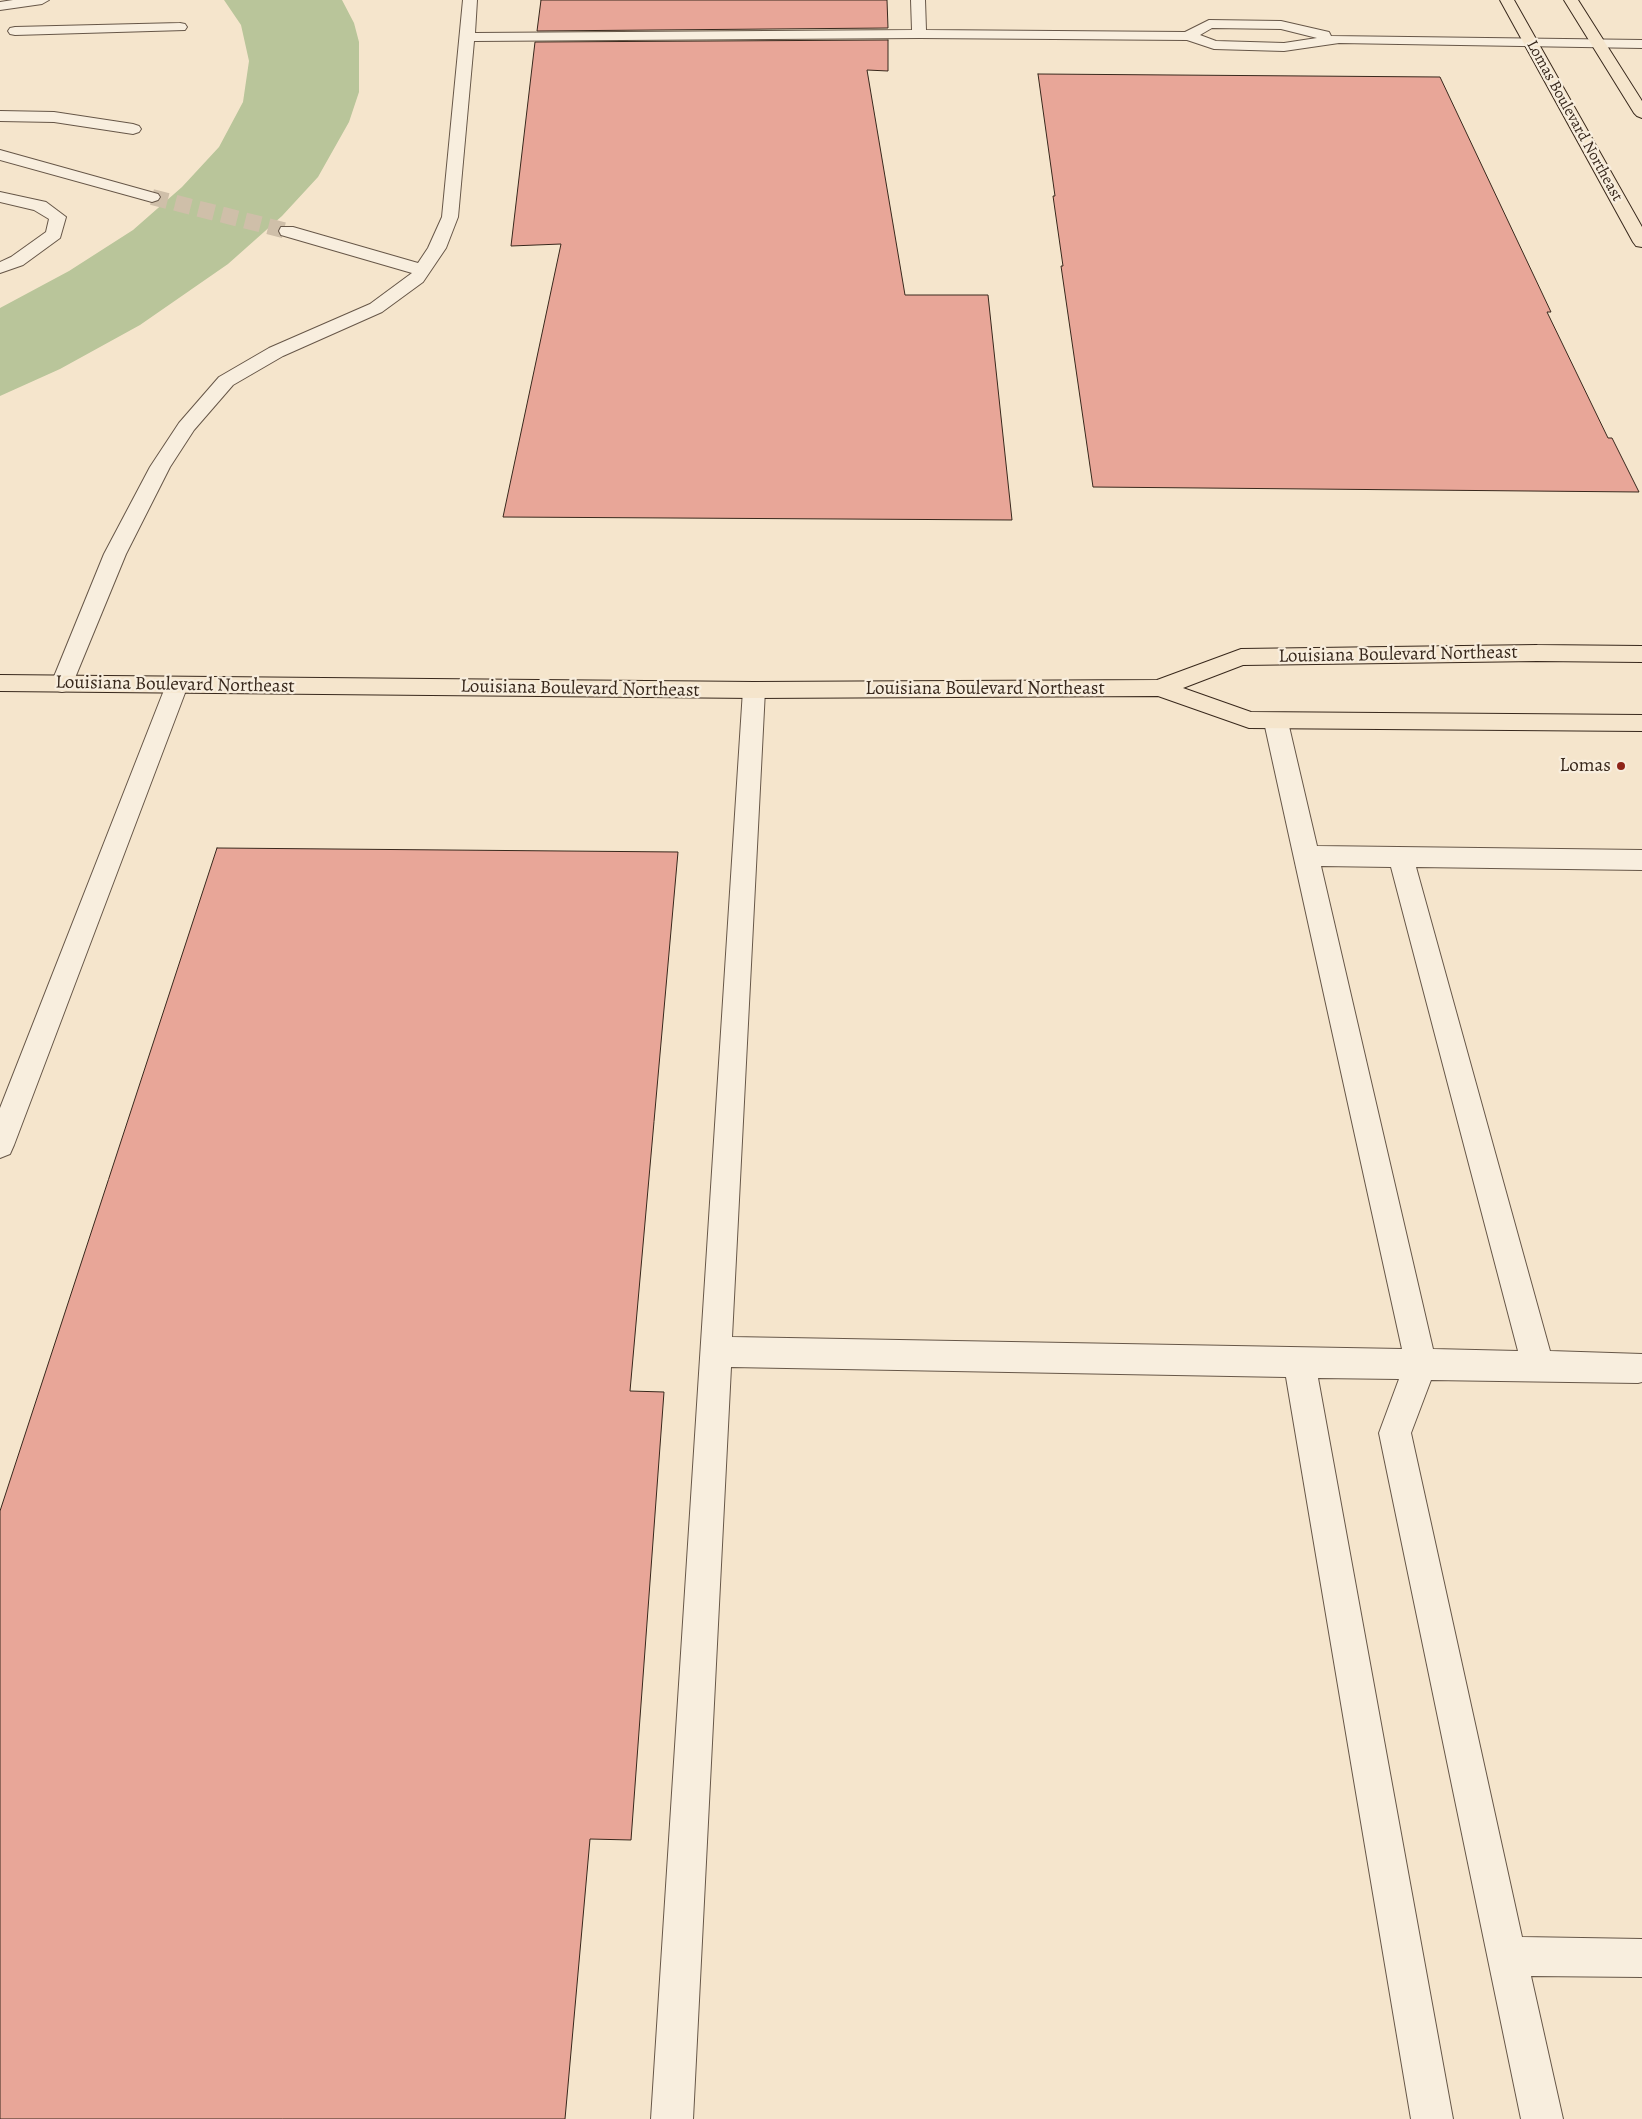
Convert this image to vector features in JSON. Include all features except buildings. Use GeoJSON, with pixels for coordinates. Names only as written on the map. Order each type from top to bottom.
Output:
{"type":"FeatureCollection","features":[{"type":"Feature","properties":{"kind":"main road","name":"Lomas Boulevard Northeast"},"geometry":{"type":"LineString","coordinates":[[1507,0],[1642,242]]}},
{"type":"Feature","properties":{"kind":"main road"},"geometry":{"type":"LineString","coordinates":[[1572,0],[1642,113]]}},
{"type":"Feature","properties":{"kind":"main road","name":"Louisiana Boulevard Northeast"},"geometry":{"type":"LineString","coordinates":[[1159,688],[1241,657],[1537,653],[1642,654]]}},
{"type":"Feature","properties":{"kind":"main road","name":"Louisiana Boulevard Northeast"},"geometry":{"type":"LineString","coordinates":[[0,683],[754,690],[1159,688],[1249,720],[1276,722],[1642,723]]}},
{"type":"Feature","properties":{"kind":"street"},"geometry":{"type":"LineString","coordinates":[[0,6],[42,0]]}},
{"type":"Feature","properties":{"kind":"street"},"geometry":{"type":"LineString","coordinates":[[62,684],[116,554],[160,467],[186,427],[226,381],[276,352],[376,308],[417,278],[437,248],[450,217],[470,0]]}},
{"type":"Feature","properties":{"kind":"street"},"geometry":{"type":"LineString","coordinates":[[918,0],[919,34]]}},
{"type":"Feature","properties":{"kind":"street"},"geometry":{"type":"LineString","coordinates":[[1188,36],[1209,24],[1281,25],[1339,39]]}},
{"type":"Feature","properties":{"kind":"street"},"geometry":{"type":"LineString","coordinates":[[15,31],[180,27]]}},
{"type":"Feature","properties":{"kind":"street"},"geometry":{"type":"LineString","coordinates":[[468,36],[919,34],[1188,36],[1214,45],[1284,47],[1339,39],[1642,44]]}},
{"type":"Feature","properties":{"kind":"street"},"geometry":{"type":"LineString","coordinates":[[0,116],[54,117],[133,129]]}},
{"type":"Feature","properties":{"kind":"street"},"geometry":{"type":"LineString","coordinates":[[0,155],[152,197]]}},
{"type":"Feature","properties":{"kind":"street"},"geometry":{"type":"LineString","coordinates":[[0,198],[40,206],[58,216],[54,234],[17,261],[0,268]]}},
{"type":"Feature","properties":{"kind":"street"},"geometry":{"type":"LineString","coordinates":[[287,231],[422,270]]}},
{"type":"Feature","properties":{"kind":"street"},"geometry":{"type":"LineString","coordinates":[[0,1145],[178,685]]}},
{"type":"Feature","properties":{"kind":"street"},"geometry":{"type":"LineString","coordinates":[[672,2119],[754,690]]}},
{"type":"Feature","properties":{"kind":"street"},"geometry":{"type":"LineString","coordinates":[[1276,722],[1421,1364],[1395,1433],[1542,2119]]}},
{"type":"Feature","properties":{"kind":"street"},"geometry":{"type":"LineString","coordinates":[[1306,856],[1642,860]]}},
{"type":"Feature","properties":{"kind":"street"},"geometry":{"type":"LineString","coordinates":[[1401,857],[1538,1366]]}},
{"type":"Feature","properties":{"kind":"street"},"geometry":{"type":"LineString","coordinates":[[716,1352],[1638,1368]]}},
{"type":"Feature","properties":{"kind":"street"},"geometry":{"type":"LineString","coordinates":[[1299,1362],[1432,2119]]}},
{"type":"Feature","properties":{"kind":"street"},"geometry":{"type":"LineString","coordinates":[[1507,1956],[1642,1958]]}},
{"type":"Feature","properties":{"kind":"green space"},"geometry":{"type":"Polygon","coordinates":[[[224,0],[342,0],[354,23],[359,42],[359,92],[349,122],[318,177],[282,216],[228,264],[140,325],[60,369],[0,396],[0,308],[69,271],[133,230],[182,187],[219,147],[243,102],[249,61],[241,25],[224,0]]]}},
{"type":"Feature","properties":{"kind":"tunnel"},"geometry":{"type":"LineString","coordinates":[[152,197],[287,231]]}},
{"type":"Feature","properties":{"kind":"place","name":"Lomas"},"geometry":{"type":"Point","coordinates":[1621,766]}}]}
